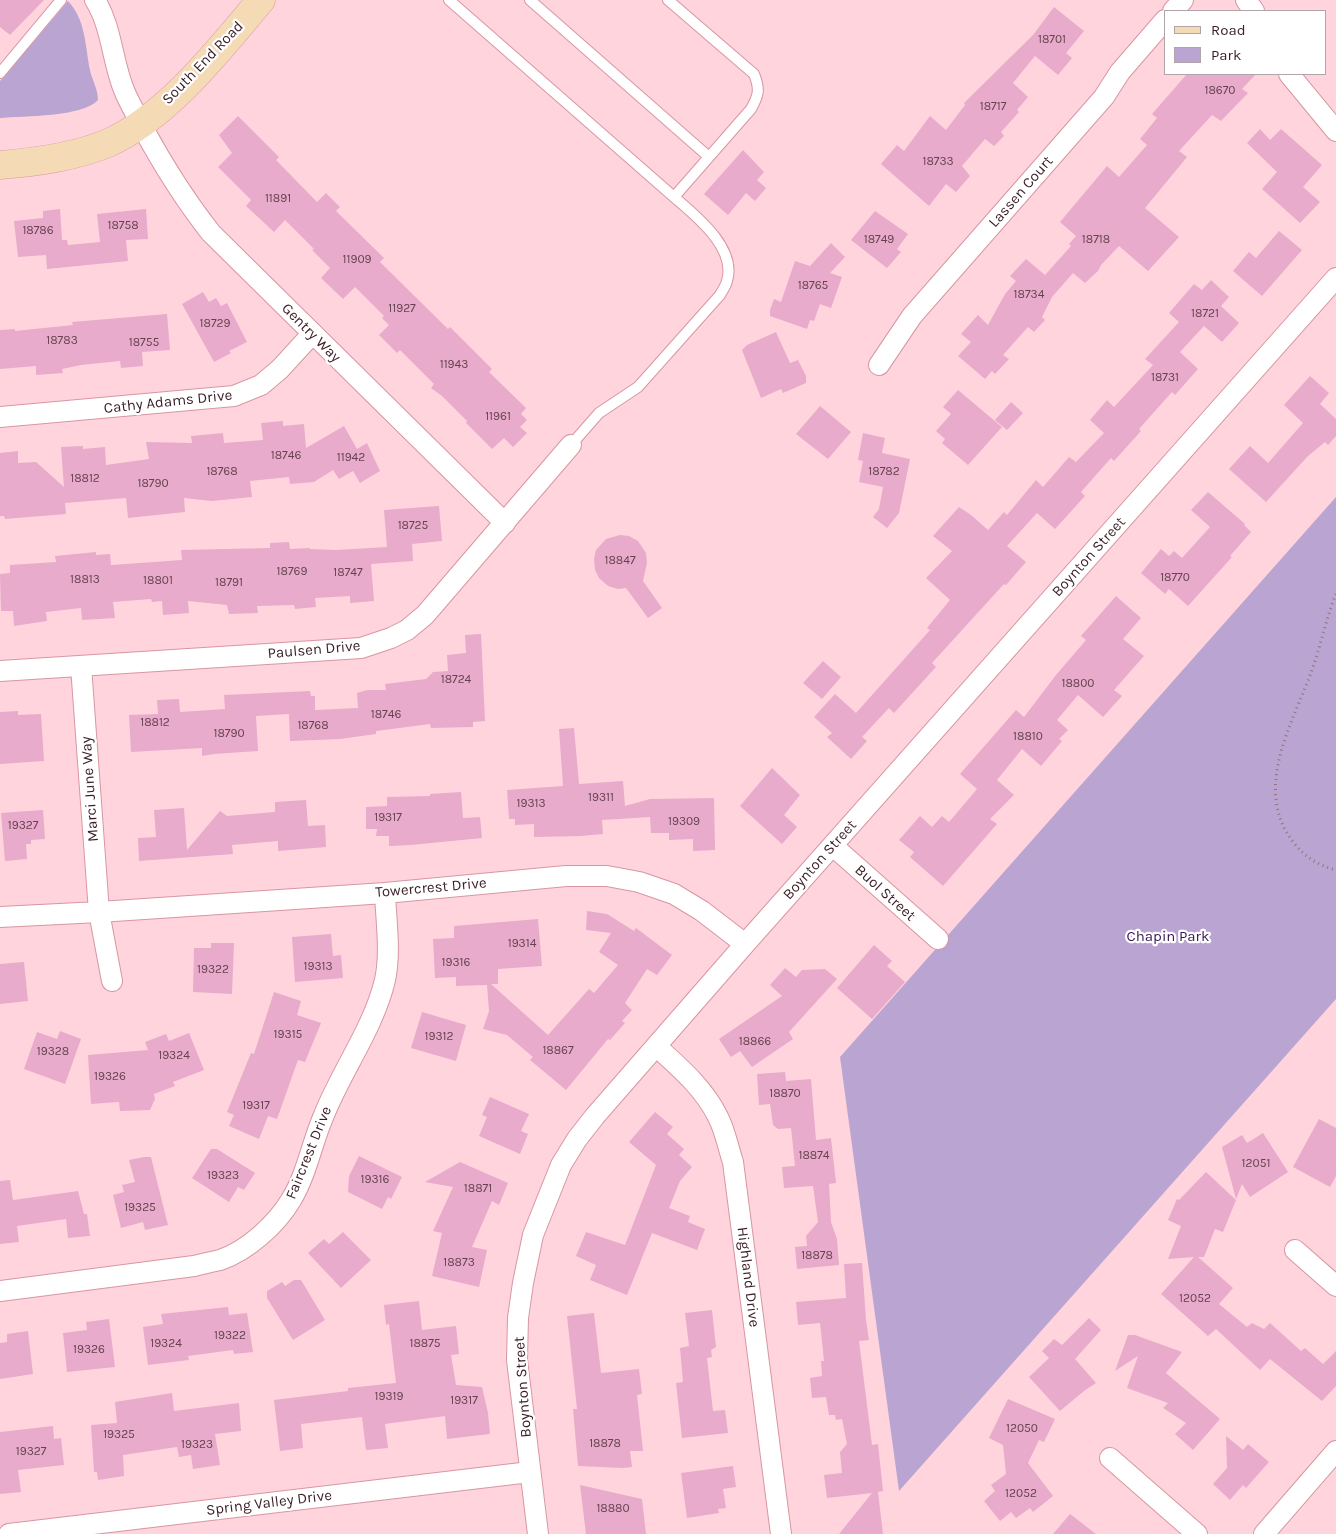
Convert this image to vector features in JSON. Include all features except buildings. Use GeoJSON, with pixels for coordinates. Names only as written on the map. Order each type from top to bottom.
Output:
{"type":"FeatureCollection","features":[{"type":"Feature","properties":{"kind":"main road","name":"South End Road"},"geometry":{"type":"LineString","coordinates":[[0,165],[82,152],[108,142],[141,123],[188,83],[261,0]]}},
{"type":"Feature","properties":{"kind":"street","name":"Gentry Way"},"geometry":{"type":"LineString","coordinates":[[95,0],[107,25],[114,60],[122,85],[159,158],[182,195],[211,233],[505,523]]}},
{"type":"Feature","properties":{"kind":"street"},"geometry":{"type":"LineString","coordinates":[[1174,10],[1182,0]]}},
{"type":"Feature","properties":{"kind":"street","name":"Lassen Court"},"geometry":{"type":"LineString","coordinates":[[879,365],[912,316],[1104,97],[1120,72],[1164,21]]}},
{"type":"Feature","properties":{"kind":"street"},"geometry":{"type":"LineString","coordinates":[[1290,75],[1336,131]]}},
{"type":"Feature","properties":{"kind":"street","name":"Boynton Street"},"geometry":{"type":"LineString","coordinates":[[538,1534],[518,1360],[518,1318],[533,1235],[561,1165],[577,1139],[745,944],[1336,278]]}},
{"type":"Feature","properties":{"kind":"street","name":"Cathy Adams Drive"},"geometry":{"type":"LineString","coordinates":[[0,417],[234,396],[261,385],[280,369],[312,334]]}},
{"type":"Feature","properties":{"kind":"street","name":"Paulsen Drive"},"geometry":{"type":"LineString","coordinates":[[0,671],[361,648],[391,638],[406,630],[425,615],[571,445]]}},
{"type":"Feature","properties":{"kind":"street","name":"Marci June Way"},"geometry":{"type":"LineString","coordinates":[[81,666],[99,912]]}},
{"type":"Feature","properties":{"kind":"street","name":"Buol Street"},"geometry":{"type":"LineString","coordinates":[[833,846],[938,939]]}},
{"type":"Feature","properties":{"kind":"street","name":"Towercrest Drive"},"geometry":{"type":"LineString","coordinates":[[0,917],[385,893],[566,876],[607,876],[639,882],[674,894],[702,911],[745,944]]}},
{"type":"Feature","properties":{"kind":"street","name":"Faircrest Drive"},"geometry":{"type":"LineString","coordinates":[[0,1291],[194,1266],[221,1259],[250,1244],[264,1233],[292,1199],[324,1115],[371,1020],[380,997],[388,958],[385,893]]}},
{"type":"Feature","properties":{"kind":"street"},"geometry":{"type":"LineString","coordinates":[[99,912],[112,981]]}},
{"type":"Feature","properties":{"kind":"street","name":"Highland Drive"},"geometry":{"type":"LineString","coordinates":[[656,1046],[702,1092],[718,1116],[733,1162],[781,1534]]}},
{"type":"Feature","properties":{"kind":"street"},"geometry":{"type":"LineString","coordinates":[[1295,1250],[1336,1286]]}},
{"type":"Feature","properties":{"kind":"street"},"geometry":{"type":"LineString","coordinates":[[1264,1534],[1336,1451]]}},
{"type":"Feature","properties":{"kind":"street"},"geometry":{"type":"LineString","coordinates":[[1110,1458],[1197,1534]]}},
{"type":"Feature","properties":{"kind":"street","name":"Spring Valley Drive"},"geometry":{"type":"LineString","coordinates":[[9,1534],[530,1472]]}},
{"type":"Feature","properties":{"kind":"lane"},"geometry":{"type":"LineString","coordinates":[[0,73],[61,0]]}},
{"type":"Feature","properties":{"kind":"lane"},"geometry":{"type":"LineString","coordinates":[[449,0],[707,225],[729,263],[727,282],[720,295],[638,387],[599,413],[571,445]]}},
{"type":"Feature","properties":{"kind":"lane"},"geometry":{"type":"LineString","coordinates":[[530,0],[709,157]]}},
{"type":"Feature","properties":{"kind":"lane"},"geometry":{"type":"LineString","coordinates":[[668,0],[754,74],[758,85],[757,99],[751,109],[674,197]]}},
{"type":"Feature","properties":{"kind":"path"},"geometry":{"type":"LineString","coordinates":[[1336,594],[1312,670],[1288,729],[1275,785],[1275,799],[1278,812],[1289,837],[1305,856],[1314,863],[1336,870]]}},
{"type":"Feature","properties":{"kind":"green space"},"geometry":{"type":"Polygon","coordinates":[[[68,1],[74,8],[82,25],[90,70],[98,100],[90,106],[67,113],[0,118],[0,81],[68,1]]]}},
{"type":"Feature","properties":{"kind":"green space","name":"Chapin Park"},"geometry":{"type":"Polygon","coordinates":[[[1336,497],[1336,999],[899,1491],[840,1057],[1336,497]]]}}]}
